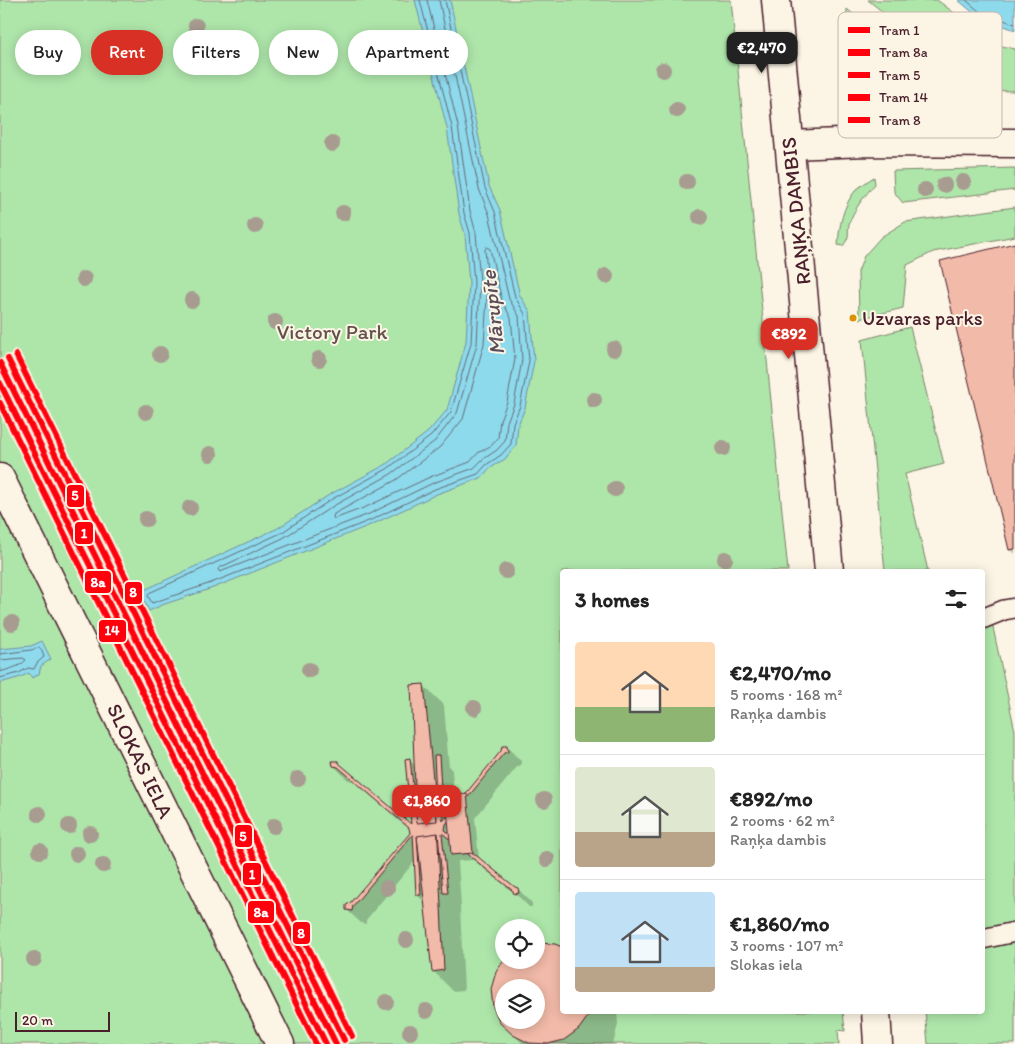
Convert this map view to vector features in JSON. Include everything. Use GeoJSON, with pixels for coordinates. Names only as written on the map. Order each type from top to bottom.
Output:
{"type":"FeatureCollection","features":[{"type":"Feature","properties":{"kind":"main road","name":"RAŅĶA DAMBIS"},"geometry":{"type":"LineString","coordinates":[[776,0],[829,569]]}},
{"type":"Feature","properties":{"kind":"main road"},"geometry":{"type":"LineString","coordinates":[[790,145],[866,142],[1015,143]]}},
{"type":"Feature","properties":{"kind":"main road","name":"SLOKAS IELA"},"geometry":{"type":"LineString","coordinates":[[0,478],[280,1044]]}},
{"type":"Feature","properties":{"kind":"main road"},"geometry":{"type":"LineString","coordinates":[[876,1014],[878,1044]]}},
{"type":"Feature","properties":{"kind":"lane"},"geometry":{"type":"LineString","coordinates":[[985,618],[1004,610],[1015,608]]}},
{"type":"Feature","properties":{"kind":"lane"},"geometry":{"type":"LineString","coordinates":[[985,937],[1015,932]]}},
{"type":"Feature","properties":{"kind":"green space","name":"Victory Park"},"geometry":{"type":"Polygon","coordinates":[[[0,0],[731,0],[788,569],[560,569],[560,1014],[843,1014],[845,1031],[838,1030],[839,1044],[0,1044],[0,0]]]}},
{"type":"Feature","properties":{"kind":"green space"},"geometry":{"type":"Polygon","coordinates":[[[868,0],[937,0],[953,12],[883,12],[868,0]]]}},
{"type":"Feature","properties":{"kind":"green space"},"geometry":{"type":"Polygon","coordinates":[[[1002,46],[1015,49],[1015,91],[1002,91],[1002,46]]]}},
{"type":"Feature","properties":{"kind":"green space"},"geometry":{"type":"Polygon","coordinates":[[[1015,168],[1015,190],[903,203],[894,192],[893,171],[1015,168]]]}},
{"type":"Feature","properties":{"kind":"green space"},"geometry":{"type":"Polygon","coordinates":[[[874,177],[875,184],[853,213],[847,239],[843,246],[838,245],[839,231],[847,203],[855,191],[874,177]]]}},
{"type":"Feature","properties":{"kind":"green space"},"geometry":{"type":"Polygon","coordinates":[[[1015,207],[1015,236],[933,252],[907,265],[903,308],[859,319],[858,272],[864,256],[881,237],[905,222],[1015,207]]]}},
{"type":"Feature","properties":{"kind":"green space"},"geometry":{"type":"Polygon","coordinates":[[[910,327],[944,464],[905,474],[928,569],[885,569],[862,340],[910,327]]]}},
{"type":"Feature","properties":{"kind":"green space"},"geometry":{"type":"Polygon","coordinates":[[[992,623],[1015,731],[1015,925],[985,931],[985,626],[992,623]]]}},
{"type":"Feature","properties":{"kind":"green space"},"geometry":{"type":"Polygon","coordinates":[[[1015,939],[1015,1044],[928,1044],[925,1014],[985,1014],[985,945],[1015,939]]]}},
{"type":"Feature","properties":{"kind":"water"},"geometry":{"type":"Polygon","coordinates":[[[415,0],[450,0],[456,30],[422,30],[415,0]]]}},
{"type":"Feature","properties":{"kind":"water"},"geometry":{"type":"Polygon","coordinates":[[[958,0],[1015,0],[1015,30],[1002,25],[1002,12],[972,12],[958,0]]]}},
{"type":"Feature","properties":{"kind":"water","name":"Mārupīte"},"geometry":{"type":"Polygon","coordinates":[[[434,75],[466,75],[489,186],[500,210],[520,296],[530,311],[534,361],[525,408],[518,425],[516,446],[505,459],[489,469],[481,478],[437,494],[373,524],[213,588],[149,611],[140,592],[278,528],[329,495],[385,465],[428,432],[447,410],[466,342],[469,283],[465,234],[459,214],[447,128],[434,75]]]}},
{"type":"Feature","properties":{"kind":"water"},"geometry":{"type":"Polygon","coordinates":[[[42,641],[51,659],[41,666],[39,674],[32,678],[29,673],[0,683],[0,649],[31,646],[42,641]]]}},
{"type":"Feature","properties":{"kind":"building"},"geometry":{"type":"Polygon","coordinates":[[[1015,243],[1015,549],[1009,550],[940,261],[1015,243]]]}},
{"type":"Feature","properties":{"kind":"building"},"geometry":{"type":"Polygon","coordinates":[[[424,684],[437,821],[444,970],[432,972],[417,836],[411,685],[424,684]]]}},
{"type":"Feature","properties":{"kind":"building"},"geometry":{"type":"Polygon","coordinates":[[[502,746],[507,746],[508,752],[504,753],[446,824],[445,830],[518,888],[519,893],[514,894],[513,891],[442,833],[448,893],[443,893],[438,833],[417,836],[421,895],[416,895],[413,834],[353,906],[352,911],[346,910],[346,905],[350,903],[410,833],[409,828],[338,767],[333,766],[332,761],[338,761],[411,824],[405,759],[410,758],[417,823],[437,821],[434,755],[439,755],[443,821],[501,751],[502,746]]]}},
{"type":"Feature","properties":{"kind":"building"},"geometry":{"type":"Polygon","coordinates":[[[467,794],[473,853],[451,855],[446,796],[467,794]]]}},
{"type":"Feature","properties":{"kind":"building"},"geometry":{"type":"Polygon","coordinates":[[[545,943],[560,946],[560,1014],[589,1015],[579,1029],[564,1040],[548,1044],[529,1043],[513,1035],[506,1029],[545,1029],[545,979],[495,979],[495,1012],[491,989],[498,969],[545,969],[545,943]]]}},
{"type":"Feature","properties":{"kind":"tram line","name":"8"},"geometry":{"type":"LineString","coordinates":[[16,355],[352,1036]]}},
{"type":"Feature","properties":{"kind":"tram line","name":"5"},"geometry":{"type":"LineString","coordinates":[[8,359],[344,1040]]}},
{"type":"Feature","properties":{"kind":"tram line","name":"1"},"geometry":{"type":"LineString","coordinates":[[0,363],[336,1044]]}},
{"type":"Feature","properties":{"kind":"tram line","name":"8a"},"geometry":{"type":"LineString","coordinates":[[0,383],[326,1044]]}},
{"type":"Feature","properties":{"kind":"tram line","name":"14"},"geometry":{"type":"LineString","coordinates":[[0,403],[316,1044]]}},
{"type":"Feature","properties":{"kind":"place","name":"Uzvaras parks"},"geometry":{"type":"Point","coordinates":[853,318]}}]}
